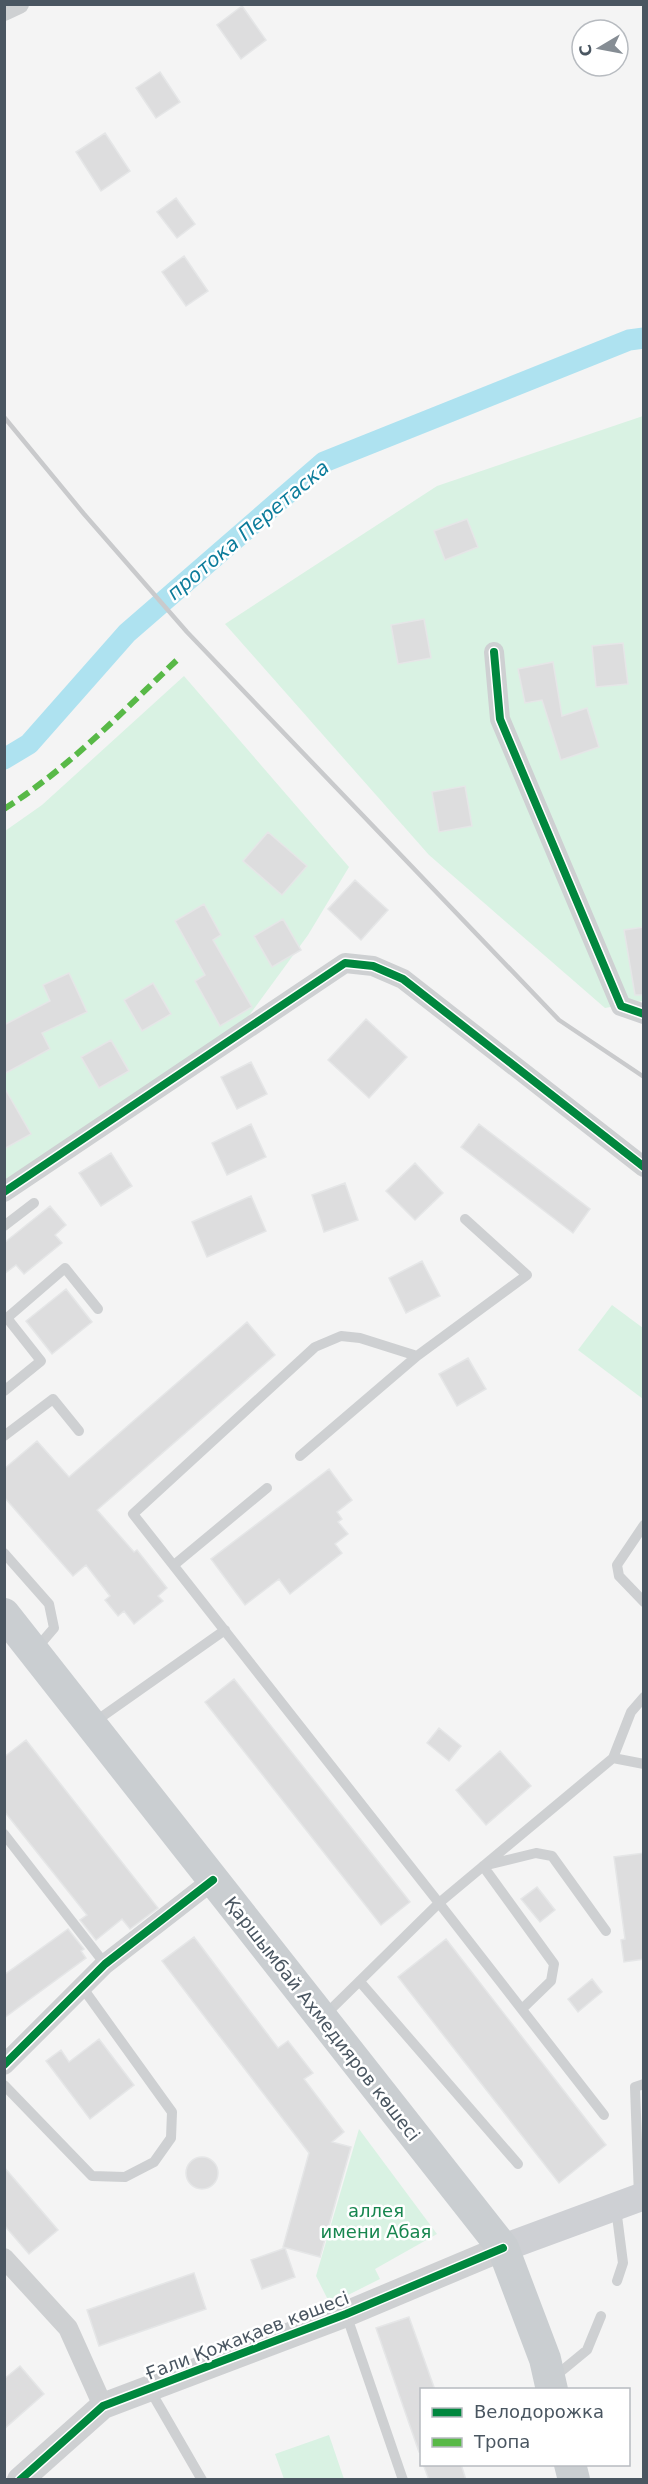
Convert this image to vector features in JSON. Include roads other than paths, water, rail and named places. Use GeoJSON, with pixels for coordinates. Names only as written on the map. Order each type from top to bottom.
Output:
{"type":"FeatureCollection","features":[{"type":"Feature","properties":{"kind":"main road","name":"Қаршымбай Ахмедияров көшесі"},"geometry":{"type":"LineString","coordinates":[[4,1614],[503,2248],[544,2359],[551,2385]]}},
{"type":"Feature","properties":{"kind":"main road"},"geometry":{"type":"LineString","coordinates":[[503,2248],[633,2199]]}},
{"type":"Feature","properties":{"kind":"street"},"geometry":{"type":"LineString","coordinates":[[4,11],[19,4]]}},
{"type":"Feature","properties":{"kind":"street"},"geometry":{"type":"LineString","coordinates":[[494,652],[500,718],[621,1006],[644,1014]]}},
{"type":"Feature","properties":{"kind":"street"},"geometry":{"type":"LineString","coordinates":[[4,1192],[345,963],[373,966],[403,979],[644,1167]]}},
{"type":"Feature","properties":{"kind":"street"},"geometry":{"type":"LineString","coordinates":[[4,2065],[105,1964],[213,1880]]}},
{"type":"Feature","properties":{"kind":"street","name":"Ғали Қожақаев көшесі"},"geometry":{"type":"LineString","coordinates":[[20,2480],[103,2406],[345,2314],[503,2248]]}},
{"type":"Feature","properties":{"kind":"street"},"geometry":{"type":"LineString","coordinates":[[4,2258],[68,2328],[103,2406]]}},
{"type":"Feature","properties":{"kind":"lane"},"geometry":{"type":"LineString","coordinates":[[4,1226],[34,1203]]}},
{"type":"Feature","properties":{"kind":"lane"},"geometry":{"type":"LineString","coordinates":[[300,1456],[417,1356],[527,1275],[465,1219]]}},
{"type":"Feature","properties":{"kind":"lane"},"geometry":{"type":"LineString","coordinates":[[4,1391],[41,1360],[7,1318],[65,1269],[98,1309]]}},
{"type":"Feature","properties":{"kind":"lane"},"geometry":{"type":"LineString","coordinates":[[417,1356],[360,1338],[341,1336],[315,1347],[133,1514],[604,2115]]}},
{"type":"Feature","properties":{"kind":"lane"},"geometry":{"type":"LineString","coordinates":[[4,1436],[53,1399],[79,1431]]}},
{"type":"Feature","properties":{"kind":"lane"},"geometry":{"type":"LineString","coordinates":[[174,1565],[267,1488]]}},
{"type":"Feature","properties":{"kind":"lane"},"geometry":{"type":"LineString","coordinates":[[644,1525],[617,1565],[619,1576],[644,1602]]}},
{"type":"Feature","properties":{"kind":"lane"},"geometry":{"type":"LineString","coordinates":[[4,1553],[49,1604],[54,1628],[34,1652]]}},
{"type":"Feature","properties":{"kind":"lane"},"geometry":{"type":"LineString","coordinates":[[91,1724],[225,1630]]}},
{"type":"Feature","properties":{"kind":"lane"},"geometry":{"type":"LineString","coordinates":[[321,2018],[361,1983],[439,1903],[613,1758],[632,1712],[644,1697]]}},
{"type":"Feature","properties":{"kind":"lane"},"geometry":{"type":"LineString","coordinates":[[613,1758],[644,1764]]}},
{"type":"Feature","properties":{"kind":"lane"},"geometry":{"type":"LineString","coordinates":[[4,1834],[105,1964]]}},
{"type":"Feature","properties":{"kind":"lane"},"geometry":{"type":"LineString","coordinates":[[483,1866],[536,1853],[552,1856],[606,1931]]}},
{"type":"Feature","properties":{"kind":"lane"},"geometry":{"type":"LineString","coordinates":[[483,1866],[554,1964],[551,1981],[522,2009]]}},
{"type":"Feature","properties":{"kind":"lane"},"geometry":{"type":"LineString","coordinates":[[361,1983],[518,2164]]}},
{"type":"Feature","properties":{"kind":"lane"},"geometry":{"type":"LineString","coordinates":[[4,2085],[92,2176],[125,2177],[154,2162],[171,2138],[172,2112],[82,1988]]}},
{"type":"Feature","properties":{"kind":"lane"},"geometry":{"type":"LineString","coordinates":[[617,2281],[623,2263],[633,2199],[634,2087],[644,2084]]}},
{"type":"Feature","properties":{"kind":"lane"},"geometry":{"type":"LineString","coordinates":[[345,2314],[403,2480]]}},
{"type":"Feature","properties":{"kind":"lane"},"geometry":{"type":"LineString","coordinates":[[551,2385],[587,2350],[602,2316]]}},
{"type":"Feature","properties":{"kind":"lane"},"geometry":{"type":"LineString","coordinates":[[150,2390],[202,2480]]}},
{"type":"Feature","properties":{"kind":"waterway","name":"протока Перетаска"},"geometry":{"type":"LineString","coordinates":[[4,759],[29,744],[127,633],[324,462],[629,340],[644,338]]}},
{"type":"Feature","properties":{"kind":"railway"},"geometry":{"type":"LineString","coordinates":[[4,417],[84,514],[187,632],[559,1020],[644,1077]]}},
{"type":"Feature","properties":{"kind":"park label","name":"аллея имени Абая"},"geometry":{"type":"Point","coordinates":[376,2221]}}]}
